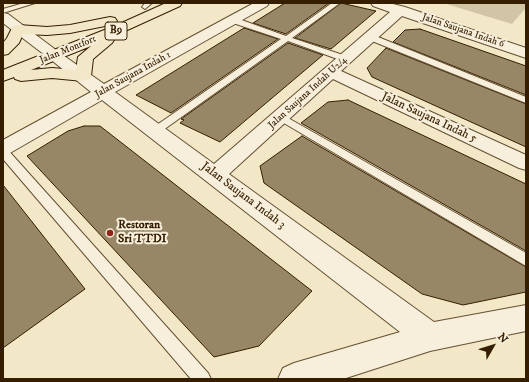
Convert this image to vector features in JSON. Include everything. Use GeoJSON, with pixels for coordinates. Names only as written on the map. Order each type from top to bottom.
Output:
{"type":"FeatureCollection","features":[{"type":"Feature","properties":{"kind":"main road","name":"Jalan Montfort"},"geometry":{"type":"LineString","coordinates":[[3,76],[49,51],[176,3]]}},
{"type":"Feature","properties":{"kind":"main road","name":"Jalan Montfort"},"geometry":{"type":"LineString","coordinates":[[116,25],[149,4]]}},
{"type":"Feature","properties":{"kind":"main road"},"geometry":{"type":"LineString","coordinates":[[3,51],[14,40],[18,29],[47,31],[116,25]]}},
{"type":"Feature","properties":{"kind":"main road"},"geometry":{"type":"LineString","coordinates":[[3,80],[52,73],[83,76],[86,57],[116,25]]}},
{"type":"Feature","properties":{"kind":"main road","name":"Jalan Montfort"},"geometry":{"type":"LineString","coordinates":[[3,62],[49,51]]}},
{"type":"Feature","properties":{"kind":"street","name":"Jalan Saujana Indah 1"},"geometry":{"type":"LineString","coordinates":[[3,148],[263,3]]}},
{"type":"Feature","properties":{"kind":"street","name":"Jalan Saujana Indah 6"},"geometry":{"type":"LineString","coordinates":[[377,3],[526,53]]}},
{"type":"Feature","properties":{"kind":"street","name":"Jalan Saujana Indah U2/4"},"geometry":{"type":"LineString","coordinates":[[215,175],[400,10]]}},
{"type":"Feature","properties":{"kind":"street","name":"Jalan Saujana Indah 3"},"geometry":{"type":"LineString","coordinates":[[3,16],[18,29],[83,76],[430,337]]}},
{"type":"Feature","properties":{"kind":"street","name":"Jalan Saujana Indah 5"},"geometry":{"type":"LineString","coordinates":[[331,72],[526,164]]}},
{"type":"Feature","properties":{"kind":"street"},"geometry":{"type":"LineString","coordinates":[[294,379],[430,337],[526,318]]}},
{"type":"Feature","properties":{"kind":"lane"},"geometry":{"type":"LineString","coordinates":[[155,131],[288,39],[337,3]]}},
{"type":"Feature","properties":{"kind":"lane"},"geometry":{"type":"LineString","coordinates":[[3,11],[26,4]]}},
{"type":"Feature","properties":{"kind":"lane"},"geometry":{"type":"LineString","coordinates":[[234,20],[346,59]]}},
{"type":"Feature","properties":{"kind":"lane"},"geometry":{"type":"LineString","coordinates":[[370,37],[526,100]]}},
{"type":"Feature","properties":{"kind":"lane"},"geometry":{"type":"LineString","coordinates":[[281,117],[526,260]]}},
{"type":"Feature","properties":{"kind":"lane"},"geometry":{"type":"LineString","coordinates":[[3,152],[202,379]]}},
{"type":"Feature","properties":{"kind":"shaded area"},"geometry":{"type":"Polygon","coordinates":[[[443,3],[526,3],[526,10],[524,10],[512,24],[443,3]]]}},
{"type":"Feature","properties":{"kind":"building"},"geometry":{"type":"Polygon","coordinates":[[[285,3],[329,3],[286,34],[253,23],[285,3]]]}},
{"type":"Feature","properties":{"kind":"building"},"geometry":{"type":"Polygon","coordinates":[[[341,3],[376,11],[331,49],[295,38],[341,3]]]}},
{"type":"Feature","properties":{"kind":"building"},"geometry":{"type":"Polygon","coordinates":[[[244,28],[278,39],[171,113],[136,95],[244,28]]]}},
{"type":"Feature","properties":{"kind":"building"},"geometry":{"type":"Polygon","coordinates":[[[420,29],[526,66],[526,95],[393,42],[405,30],[420,29]]]}},
{"type":"Feature","properties":{"kind":"building"},"geometry":{"type":"Polygon","coordinates":[[[288,43],[323,55],[220,142],[180,123],[184,120],[181,119],[288,43]]]}},
{"type":"Feature","properties":{"kind":"building"},"geometry":{"type":"Polygon","coordinates":[[[386,48],[526,104],[526,147],[372,77],[367,68],[386,48]]]}},
{"type":"Feature","properties":{"kind":"building"},"geometry":{"type":"Polygon","coordinates":[[[348,100],[526,184],[526,251],[301,123],[328,102],[348,100]]]}},
{"type":"Feature","properties":{"kind":"building"},"geometry":{"type":"Polygon","coordinates":[[[84,126],[100,126],[312,291],[259,346],[214,357],[27,156],[68,131],[84,126]]]}},
{"type":"Feature","properties":{"kind":"building"},"geometry":{"type":"Polygon","coordinates":[[[302,136],[526,267],[526,292],[463,305],[422,294],[264,183],[260,166],[302,136]]]}},
{"type":"Feature","properties":{"kind":"building"},"geometry":{"type":"Polygon","coordinates":[[[3,185],[85,289],[3,348],[3,185]]]}},
{"type":"Feature","properties":{"kind":"place","name":"Restoran Sri TTDI"},"geometry":{"type":"Point","coordinates":[110,233]}}]}
